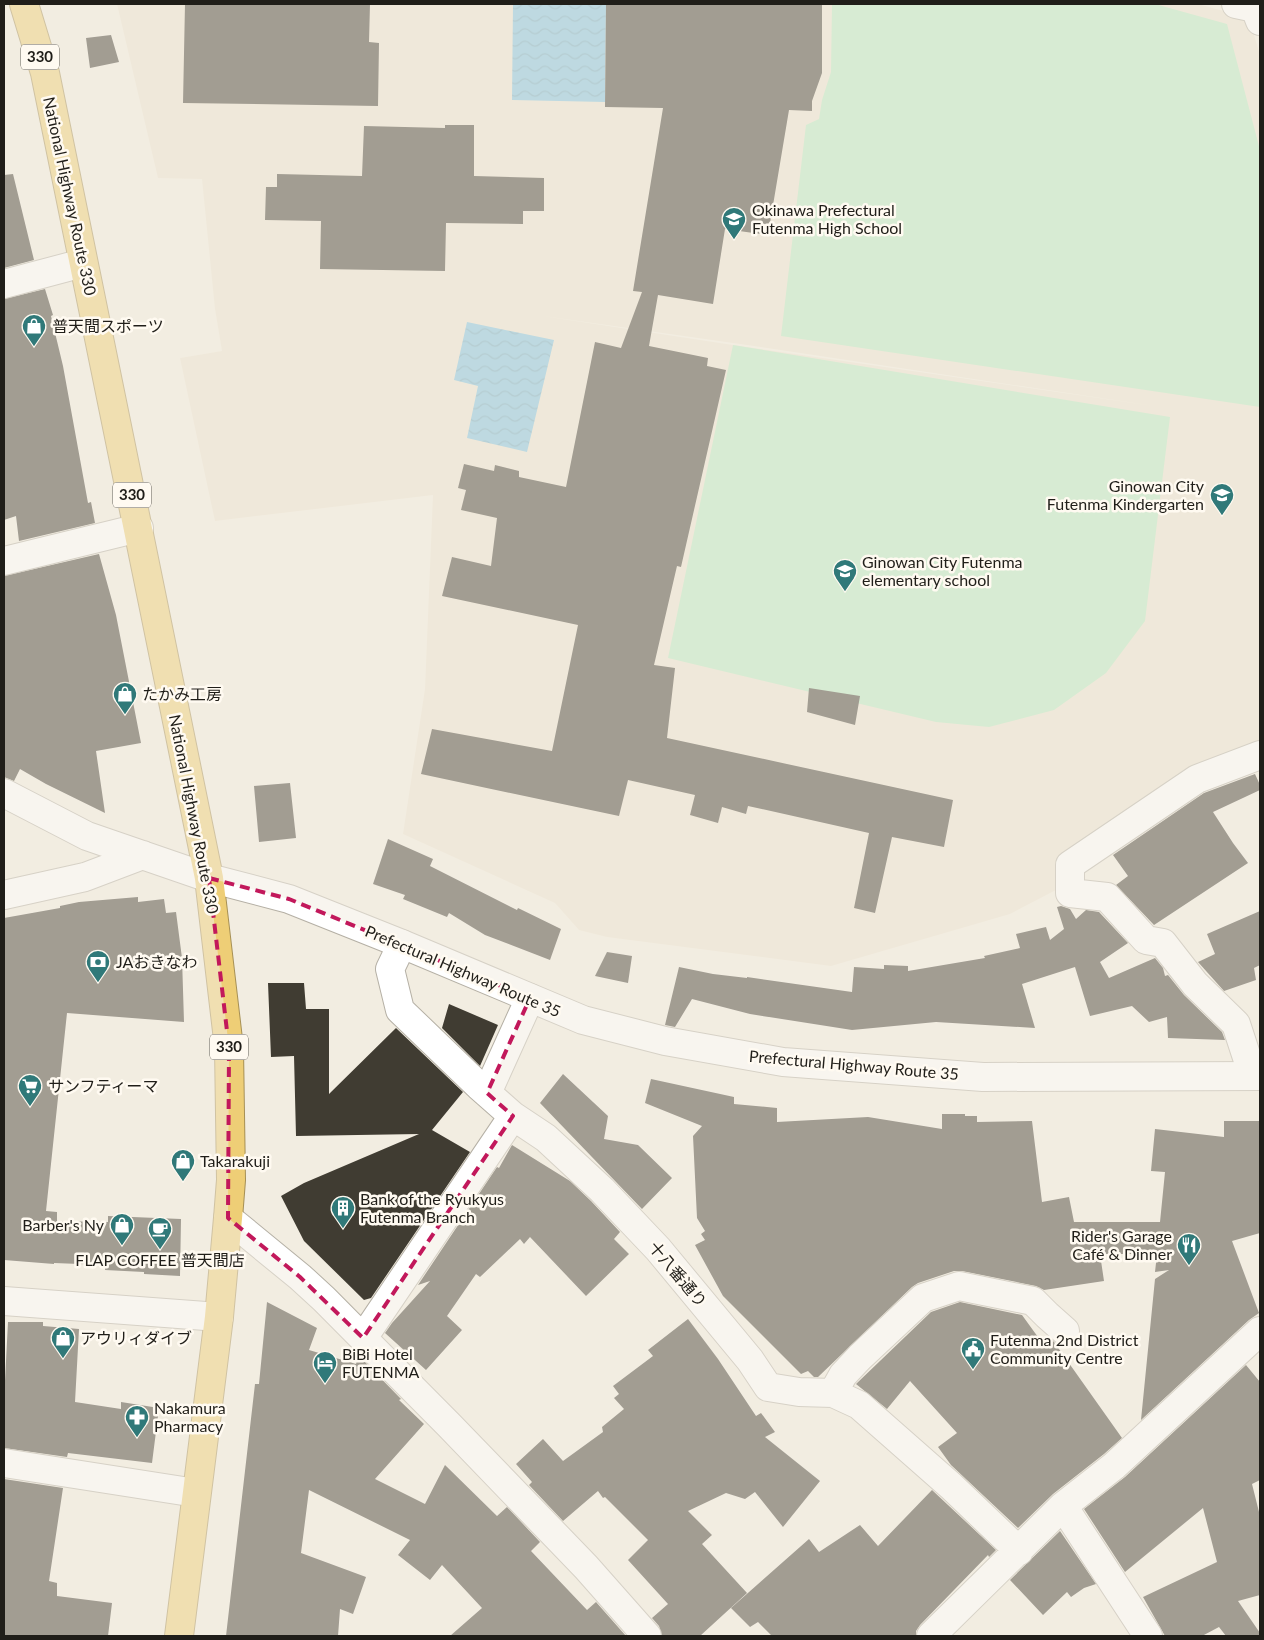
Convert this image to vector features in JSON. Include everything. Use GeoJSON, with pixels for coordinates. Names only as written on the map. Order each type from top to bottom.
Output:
{"type":"FeatureCollection","features":[{"type":"Feature","properties":{"kind":"highway","name":"National Highway Route 330"},"geometry":{"type":"LineString","coordinates":[[24,4],[45,73],[209,878],[229,1048],[231,1180],[228,1218],[219,1317],[179,1636]]}},
{"type":"Feature","properties":{"kind":"street"},"geometry":{"type":"LineString","coordinates":[[1236,4],[1254,8],[1260,21]]}},
{"type":"Feature","properties":{"kind":"street"},"geometry":{"type":"LineString","coordinates":[[4,284],[83,263]]}},
{"type":"Feature","properties":{"kind":"street"},"geometry":{"type":"LineString","coordinates":[[4,561],[139,528]]}},
{"type":"Feature","properties":{"kind":"street"},"geometry":{"type":"LineString","coordinates":[[1257,1076],[1236,1024],[1196,984],[1163,942],[1146,940],[1107,897],[1070,893],[1070,865],[1197,779],[1260,755]]}},
{"type":"Feature","properties":{"kind":"street","name":"Prefectural Highway Route 35"},"geometry":{"type":"LineString","coordinates":[[4,794],[87,836],[209,878],[289,899],[583,1020],[665,1041],[783,1062],[984,1077],[1257,1076]]}},
{"type":"Feature","properties":{"kind":"street"},"geometry":{"type":"LineString","coordinates":[[4,894],[85,877],[143,855]]}},
{"type":"Feature","properties":{"kind":"street","name":"十八番通り"},"geometry":{"type":"LineString","coordinates":[[402,944],[390,970],[400,1010],[487,1093],[513,1116],[546,1138],[602,1190],[652,1242],[750,1360],[768,1386],[799,1392],[833,1393],[859,1405],[951,1486],[1019,1551]]}},
{"type":"Feature","properties":{"kind":"street"},"geometry":{"type":"LineString","coordinates":[[487,1093],[530,998]]}},
{"type":"Feature","properties":{"kind":"street"},"geometry":{"type":"LineString","coordinates":[[363,1338],[513,1116]]}},
{"type":"Feature","properties":{"kind":"street"},"geometry":{"type":"LineString","coordinates":[[228,1218],[300,1277],[363,1338],[586,1567],[647,1636]]}},
{"type":"Feature","properties":{"kind":"street"},"geometry":{"type":"LineString","coordinates":[[833,1393],[843,1375],[860,1356],[924,1298],[959,1286],[1033,1301],[1065,1331]]}},
{"type":"Feature","properties":{"kind":"street"},"geometry":{"type":"LineString","coordinates":[[4,1301],[219,1317]]}},
{"type":"Feature","properties":{"kind":"street"},"geometry":{"type":"LineString","coordinates":[[931,1636],[1063,1506],[1114,1466],[1256,1346]]}},
{"type":"Feature","properties":{"kind":"street"},"geometry":{"type":"LineString","coordinates":[[4,1462],[196,1493]]}},
{"type":"Feature","properties":{"kind":"street"},"geometry":{"type":"LineString","coordinates":[[1063,1506],[1148,1636]]}},
{"type":"Feature","properties":{"kind":"highlighted area"},"geometry":{"type":"Polygon","coordinates":[[[209,878],[289,899],[530,998],[487,1093],[513,1116],[363,1338],[300,1277],[228,1218],[229,1048],[209,878]]]}},
{"type":"Feature","properties":{"kind":"shaded area"},"geometry":{"type":"Polygon","coordinates":[[[117,4],[1198,4],[1249,18],[1260,55],[1260,743],[1056,890],[1010,914],[831,966],[607,937],[579,930],[555,903],[403,834],[425,689],[433,495],[215,521],[180,358],[222,351],[215,309],[202,179],[158,178],[117,4]],[[543,316],[1154,406],[740,344],[543,316]]]}},
{"type":"Feature","properties":{"kind":"green space"},"geometry":{"type":"Polygon","coordinates":[[[832,4],[1155,4],[1227,24],[1260,150],[1260,407],[781,336],[806,125],[819,119],[822,100],[831,72],[832,4]]]}},
{"type":"Feature","properties":{"kind":"green space"},"geometry":{"type":"Polygon","coordinates":[[[733,345],[1170,417],[1145,621],[1106,673],[1054,710],[989,727],[936,722],[668,658],[733,345]]]}},
{"type":"Feature","properties":{"kind":"water"},"geometry":{"type":"Polygon","coordinates":[[[513,4],[606,4],[605,102],[512,100],[513,4]]]}},
{"type":"Feature","properties":{"kind":"water"},"geometry":{"type":"Polygon","coordinates":[[[467,322],[554,340],[527,452],[467,438],[478,386],[454,380],[467,322]]]}},
{"type":"Feature","properties":{"kind":"building"},"geometry":{"type":"Polygon","coordinates":[[[185,4],[370,4],[369,42],[379,43],[378,106],[183,103],[185,4]]]}},
{"type":"Feature","properties":{"kind":"building"},"geometry":{"type":"Polygon","coordinates":[[[606,4],[822,4],[822,73],[812,101],[812,111],[789,110],[768,235],[725,229],[713,304],[658,295],[649,346],[708,358],[707,366],[726,370],[681,567],[677,566],[654,665],[675,668],[667,738],[953,800],[944,847],[892,837],[875,913],[854,908],[869,833],[748,806],[746,814],[722,807],[718,823],[690,815],[695,795],[628,780],[619,816],[421,774],[432,729],[552,751],[578,625],[442,596],[452,557],[491,566],[497,518],[461,510],[466,490],[458,488],[464,464],[494,471],[495,465],[519,471],[519,477],[566,487],[595,342],[621,348],[642,292],[633,291],[663,108],[605,107],[606,4]]]}},
{"type":"Feature","properties":{"kind":"building"},"geometry":{"type":"Polygon","coordinates":[[[111,35],[119,62],[90,68],[86,38],[111,35]]]}},
{"type":"Feature","properties":{"kind":"building"},"geometry":{"type":"Polygon","coordinates":[[[445,125],[474,125],[474,176],[544,178],[544,211],[523,211],[523,224],[446,223],[445,271],[320,269],[321,221],[265,220],[266,187],[277,187],[277,174],[362,176],[364,126],[445,128],[445,125]]]}},
{"type":"Feature","properties":{"kind":"building"},"geometry":{"type":"Polygon","coordinates":[[[13,174],[34,260],[4,268],[4,175],[13,174]]]}},
{"type":"Feature","properties":{"kind":"building"},"geometry":{"type":"Polygon","coordinates":[[[45,289],[53,315],[51,316],[63,366],[88,503],[91,502],[95,523],[19,541],[16,516],[4,520],[4,299],[45,289]]]}},
{"type":"Feature","properties":{"kind":"building"},"geometry":{"type":"Polygon","coordinates":[[[99,554],[116,615],[141,743],[96,751],[105,813],[20,769],[14,781],[4,777],[4,576],[99,554]]]}},
{"type":"Feature","properties":{"kind":"building"},"geometry":{"type":"Polygon","coordinates":[[[809,688],[860,696],[855,725],[807,712],[809,688]]]}},
{"type":"Feature","properties":{"kind":"building"},"geometry":{"type":"Polygon","coordinates":[[[1255,774],[1260,790],[1213,812],[1248,863],[1154,925],[1116,885],[1128,876],[1113,855],[1204,793],[1255,774]]]}},
{"type":"Feature","properties":{"kind":"building"},"geometry":{"type":"Polygon","coordinates":[[[290,783],[296,838],[259,842],[254,786],[290,783]]]}},
{"type":"Feature","properties":{"kind":"building"},"geometry":{"type":"Polygon","coordinates":[[[388,839],[433,859],[430,866],[517,910],[518,908],[561,929],[550,960],[485,935],[449,913],[447,917],[403,899],[405,895],[373,884],[388,839]]]}},
{"type":"Feature","properties":{"kind":"building"},"geometry":{"type":"Polygon","coordinates":[[[138,897],[138,902],[164,899],[166,913],[176,912],[182,958],[184,1022],[67,1013],[46,1211],[57,1212],[57,1221],[108,1222],[108,1216],[181,1219],[180,1276],[105,1270],[105,1265],[54,1264],[4,1260],[4,918],[60,908],[60,906],[79,902],[138,897]]]}},
{"type":"Feature","properties":{"kind":"building"},"geometry":{"type":"Polygon","coordinates":[[[1061,906],[1070,909],[1076,919],[1086,910],[1099,912],[1128,943],[1100,962],[1109,978],[1155,958],[1163,968],[1165,976],[1168,975],[1184,995],[1222,1032],[1225,1040],[1168,1038],[1167,1017],[1149,1022],[1132,1006],[1090,1016],[1075,967],[1022,984],[1035,1028],[936,1022],[852,1030],[750,1014],[692,999],[675,1027],[665,1025],[679,967],[713,974],[852,992],[854,967],[884,969],[884,965],[908,966],[908,971],[985,958],[984,956],[1020,948],[1016,934],[1046,927],[1050,940],[1064,929],[1057,907],[1061,906]]]}},
{"type":"Feature","properties":{"kind":"building"},"geometry":{"type":"Polygon","coordinates":[[[1260,911],[1260,965],[1254,968],[1256,980],[1224,991],[1198,962],[1215,954],[1207,934],[1260,911]]]}},
{"type":"Feature","properties":{"kind":"building"},"geometry":{"type":"Polygon","coordinates":[[[607,952],[632,956],[628,983],[595,976],[607,952]]]}},
{"type":"Feature","properties":{"kind":"building"},"geometry":{"type":"Polygon","coordinates":[[[268,983],[304,983],[306,1009],[329,1009],[329,1094],[396,1028],[463,1092],[432,1130],[470,1152],[371,1298],[364,1300],[304,1241],[281,1196],[304,1183],[419,1134],[296,1136],[294,1056],[271,1057],[268,983]]]}},
{"type":"Feature","properties":{"kind":"building"},"geometry":{"type":"Polygon","coordinates":[[[449,1004],[498,1025],[480,1066],[442,1028],[449,1004]]]}},
{"type":"Feature","properties":{"kind":"building"},"geometry":{"type":"Polygon","coordinates":[[[563,1074],[608,1116],[604,1139],[638,1145],[672,1178],[642,1209],[540,1103],[563,1074]]]}},
{"type":"Feature","properties":{"kind":"building"},"geometry":{"type":"Polygon","coordinates":[[[651,1079],[734,1097],[734,1104],[777,1108],[777,1122],[868,1117],[942,1129],[942,1114],[977,1116],[977,1122],[1032,1121],[1042,1202],[1069,1197],[1074,1222],[1160,1222],[1165,1172],[1151,1171],[1155,1129],[1224,1137],[1224,1121],[1260,1121],[1260,1233],[1232,1241],[1259,1313],[1249,1320],[1141,1420],[1155,1279],[1169,1270],[1155,1272],[1157,1254],[1100,1254],[1104,1281],[1044,1290],[1036,1286],[962,1271],[954,1271],[918,1283],[818,1377],[814,1377],[808,1371],[801,1374],[723,1296],[695,1245],[705,1240],[701,1234],[705,1231],[697,1218],[693,1136],[702,1126],[645,1103],[651,1079]]]}},
{"type":"Feature","properties":{"kind":"building"},"geometry":{"type":"Polygon","coordinates":[[[512,1145],[570,1181],[620,1232],[614,1239],[629,1254],[586,1296],[530,1237],[524,1244],[520,1239],[480,1277],[476,1274],[447,1316],[462,1330],[426,1370],[385,1333],[430,1281],[418,1285],[497,1167],[499,1168],[512,1145]]]}},
{"type":"Feature","properties":{"kind":"building"},"geometry":{"type":"Polygon","coordinates":[[[267,1302],[317,1328],[309,1350],[356,1364],[357,1361],[365,1362],[401,1399],[399,1400],[424,1424],[375,1479],[425,1504],[445,1465],[497,1516],[507,1507],[540,1542],[531,1551],[587,1610],[596,1602],[626,1636],[450,1636],[482,1608],[442,1565],[430,1580],[398,1555],[410,1540],[309,1490],[301,1553],[366,1577],[353,1614],[340,1609],[338,1636],[226,1636],[255,1384],[259,1384],[267,1302]]]}},
{"type":"Feature","properties":{"kind":"building"},"geometry":{"type":"Polygon","coordinates":[[[960,1302],[1022,1315],[1043,1344],[1051,1339],[1122,1438],[1053,1494],[1018,1528],[951,1465],[938,1447],[957,1433],[910,1381],[887,1409],[856,1384],[931,1312],[960,1302]]]}},
{"type":"Feature","properties":{"kind":"building"},"geometry":{"type":"Polygon","coordinates":[[[688,1319],[718,1359],[756,1416],[761,1413],[775,1432],[765,1437],[820,1481],[783,1527],[755,1492],[745,1499],[726,1493],[688,1511],[712,1535],[702,1544],[747,1593],[700,1636],[662,1636],[659,1626],[652,1618],[668,1604],[628,1560],[648,1540],[598,1491],[563,1521],[529,1485],[532,1482],[516,1464],[543,1439],[563,1461],[603,1432],[602,1427],[624,1409],[614,1398],[619,1394],[613,1386],[653,1356],[648,1350],[688,1319]]]}},
{"type":"Feature","properties":{"kind":"building"},"geometry":{"type":"Polygon","coordinates":[[[8,1322],[43,1322],[43,1326],[79,1329],[75,1402],[121,1409],[121,1402],[159,1408],[152,1463],[68,1453],[67,1457],[4,1448],[4,1400],[8,1322]]]}},
{"type":"Feature","properties":{"kind":"building"},"geometry":{"type":"Polygon","coordinates":[[[1246,1365],[1260,1382],[1260,1480],[1252,1484],[1260,1516],[1260,1595],[1238,1601],[1260,1633],[1260,1636],[1226,1636],[1219,1627],[1202,1636],[1165,1636],[1143,1597],[1217,1562],[1203,1508],[1125,1572],[1084,1509],[1125,1477],[1246,1365]]]}},
{"type":"Feature","properties":{"kind":"building"},"geometry":{"type":"Polygon","coordinates":[[[4,1479],[63,1488],[49,1581],[57,1583],[57,1596],[112,1603],[108,1636],[4,1636],[4,1479]]]}},
{"type":"Feature","properties":{"kind":"building"},"geometry":{"type":"Polygon","coordinates":[[[932,1490],[996,1550],[989,1557],[988,1555],[920,1625],[916,1631],[916,1636],[772,1636],[758,1622],[750,1627],[731,1608],[809,1539],[819,1552],[860,1525],[878,1546],[932,1490]]]}},
{"type":"Feature","properties":{"kind":"building"},"geometry":{"type":"Polygon","coordinates":[[[1060,1531],[1096,1584],[1084,1588],[1071,1597],[1067,1592],[1043,1615],[1010,1580],[1060,1531]]]}},
{"type":"Feature","properties":{"kind":"place","name":"Okinawa Prefectural Futenma High School"},"geometry":{"type":"Point","coordinates":[734,240]}},
{"type":"Feature","properties":{"kind":"place","name":"普天間スポーツ"},"geometry":{"type":"Point","coordinates":[34,347]}},
{"type":"Feature","properties":{"kind":"place","name":"Ginowan City Futenma Kindergarten"},"geometry":{"type":"Point","coordinates":[1222,516]}},
{"type":"Feature","properties":{"kind":"place","name":"Ginowan City Futenma elementary school"},"geometry":{"type":"Point","coordinates":[845,592]}},
{"type":"Feature","properties":{"kind":"place","name":"たかみ工房"},"geometry":{"type":"Point","coordinates":[125,715]}},
{"type":"Feature","properties":{"kind":"place","name":"JAおきなわ"},"geometry":{"type":"Point","coordinates":[98,983]}},
{"type":"Feature","properties":{"kind":"place","name":"サンフティーマ"},"geometry":{"type":"Point","coordinates":[30,1107]}},
{"type":"Feature","properties":{"kind":"place","name":"Takarakuji"},"geometry":{"type":"Point","coordinates":[183,1182]}},
{"type":"Feature","properties":{"kind":"place","name":"Bank of the Ryukyus Futenma Branch"},"geometry":{"type":"Point","coordinates":[343,1229]}},
{"type":"Feature","properties":{"kind":"place","name":"Barber's Ny"},"geometry":{"type":"Point","coordinates":[122,1246]}},
{"type":"Feature","properties":{"kind":"place","name":"FLAP COFFEE 普天間店"},"geometry":{"type":"Point","coordinates":[160,1250]}},
{"type":"Feature","properties":{"kind":"place","name":"Rider's Garage Café & Dinner"},"geometry":{"type":"Point","coordinates":[1189,1266]}},
{"type":"Feature","properties":{"kind":"place","name":"アウリィダイブ"},"geometry":{"type":"Point","coordinates":[63,1359]}},
{"type":"Feature","properties":{"kind":"place","name":"Futenma 2nd District Community Centre"},"geometry":{"type":"Point","coordinates":[973,1370]}},
{"type":"Feature","properties":{"kind":"place","name":"BiBi Hotel FUTENMA"},"geometry":{"type":"Point","coordinates":[325,1384]}},
{"type":"Feature","properties":{"kind":"place","name":"Nakamura Pharmacy"},"geometry":{"type":"Point","coordinates":[137,1438]}}]}
